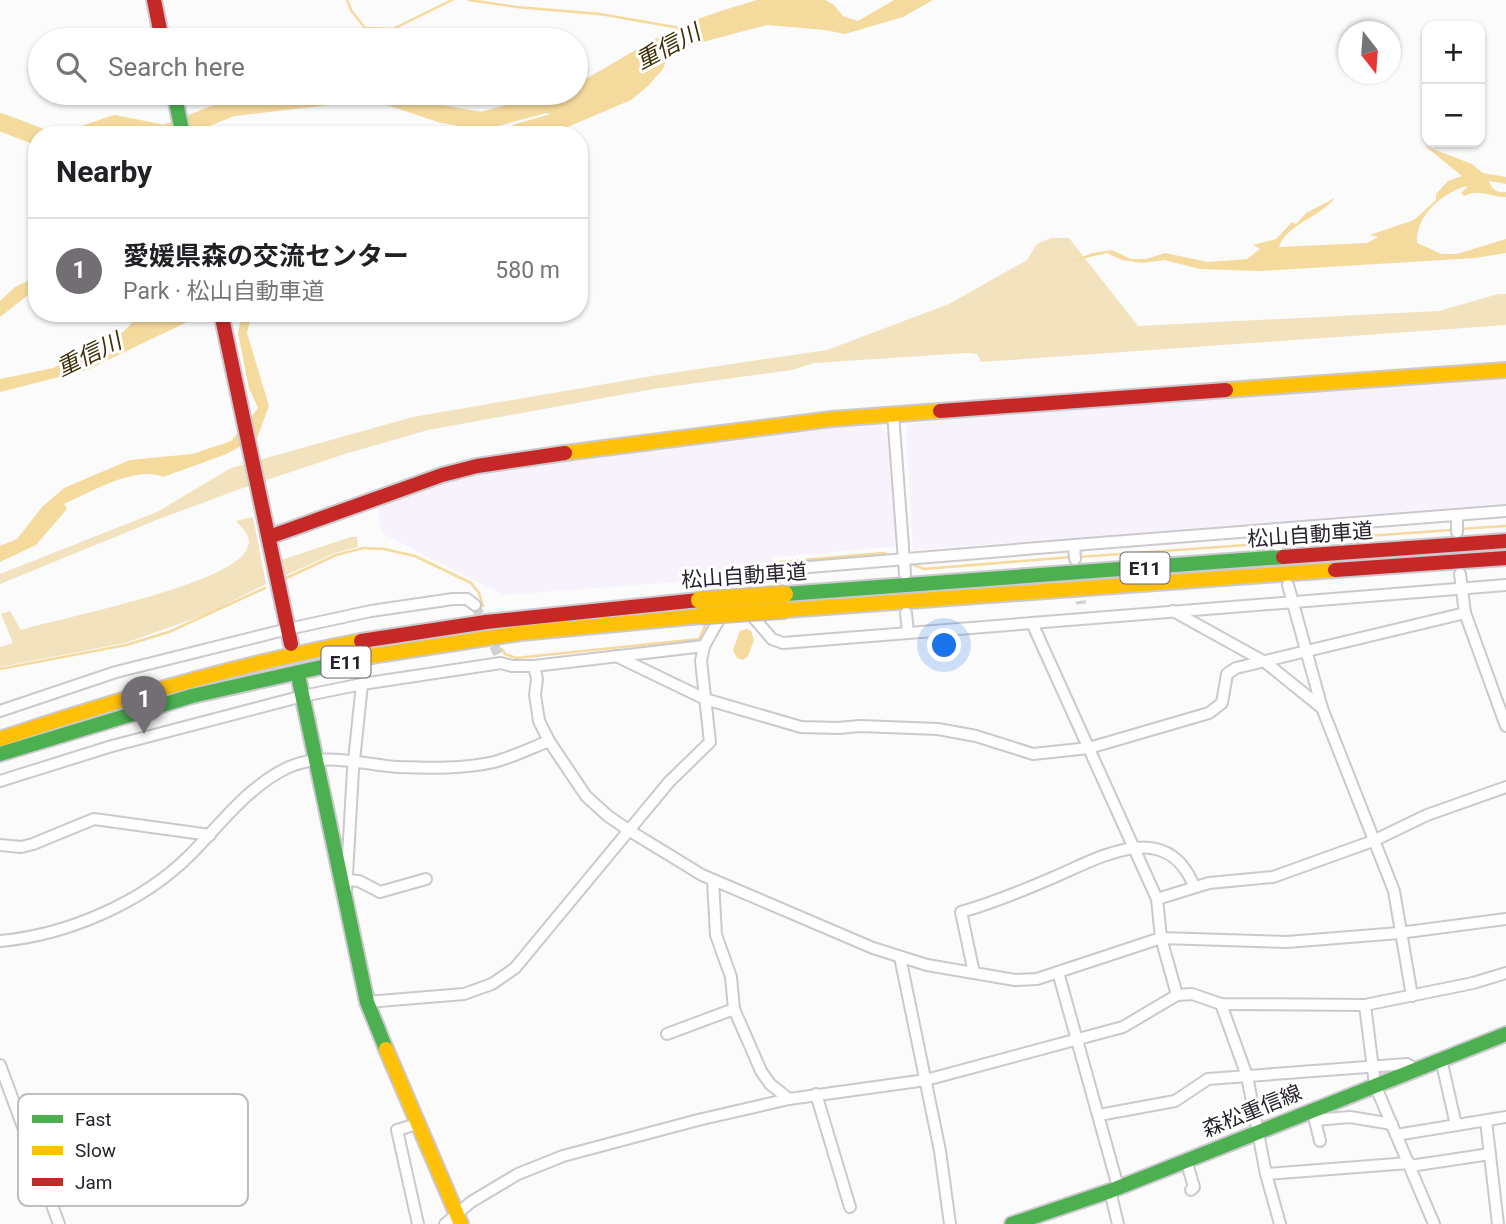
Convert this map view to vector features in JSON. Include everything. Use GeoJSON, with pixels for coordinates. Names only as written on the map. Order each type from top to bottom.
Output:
{"type":"FeatureCollection","features":[{"type":"Feature","properties":{"kind":"main road"},"geometry":{"type":"LineString","coordinates":[[154,0],[160,28]]}},
{"type":"Feature","properties":{"kind":"main road"},"geometry":{"type":"LineString","coordinates":[[177,105],[181,126]]}},
{"type":"Feature","properties":{"kind":"main road"},"geometry":{"type":"LineString","coordinates":[[222,322],[289,636]]}},
{"type":"Feature","properties":{"kind":"main road"},"geometry":{"type":"LineString","coordinates":[[269,537],[357,503],[477,466],[793,424],[893,414],[1506,370]]}},
{"type":"Feature","properties":{"kind":"main road","name":"松山自動車道"},"geometry":{"type":"LineString","coordinates":[[785,602],[1506,541]]}},
{"type":"Feature","properties":{"kind":"main road","name":"松山自動車道"},"geometry":{"type":"LineString","coordinates":[[0,738],[218,672],[314,650],[519,618],[1506,558]]}},
{"type":"Feature","properties":{"kind":"main road","name":"松山自動車道"},"geometry":{"type":"LineString","coordinates":[[0,754],[181,698],[315,667],[418,648],[700,608]]}},
{"type":"Feature","properties":{"kind":"main road"},"geometry":{"type":"LineString","coordinates":[[301,688],[367,1003],[454,1221]]}},
{"type":"Feature","properties":{"kind":"main road","name":"森松重信線"},"geometry":{"type":"LineString","coordinates":[[1012,1224],[1114,1189],[1258,1131],[1314,1115],[1375,1085],[1506,1034]]}},
{"type":"Feature","properties":{"kind":"street"},"geometry":{"type":"LineString","coordinates":[[893,414],[905,574]]}},
{"type":"Feature","properties":{"kind":"street"},"geometry":{"type":"LineString","coordinates":[[367,1003],[464,994],[492,984],[516,968],[669,782],[710,742],[701,661],[704,646],[736,589],[768,586],[785,569],[1506,511]]}},
{"type":"Feature","properties":{"kind":"street"},"geometry":{"type":"LineString","coordinates":[[1457,515],[1457,532]]}},
{"type":"Feature","properties":{"kind":"street"},"geometry":{"type":"LineString","coordinates":[[1276,529],[1278,546]]}},
{"type":"Feature","properties":{"kind":"street"},"geometry":{"type":"LineString","coordinates":[[1074,545],[1076,559]]}},
{"type":"Feature","properties":{"kind":"street"},"geometry":{"type":"LineString","coordinates":[[1460,575],[1465,613],[1506,726]]}},
{"type":"Feature","properties":{"kind":"street"},"geometry":{"type":"LineString","coordinates":[[729,603],[747,610],[772,639],[783,643],[1506,584]]}},
{"type":"Feature","properties":{"kind":"street"},"geometry":{"type":"LineString","coordinates":[[1288,585],[1322,708],[1394,891],[1399,933],[1412,996]]}},
{"type":"Feature","properties":{"kind":"street"},"geometry":{"type":"LineString","coordinates":[[0,711],[116,672],[289,636],[371,611],[453,599],[467,599],[475,605]]}},
{"type":"Feature","properties":{"kind":"street"},"geometry":{"type":"LineString","coordinates":[[1081,604],[1082,617]]}},
{"type":"Feature","properties":{"kind":"street"},"geometry":{"type":"LineString","coordinates":[[1173,611],[1265,662],[1322,708]]}},
{"type":"Feature","properties":{"kind":"street"},"geometry":{"type":"LineString","coordinates":[[906,613],[908,632]]}},
{"type":"Feature","properties":{"kind":"street"},"geometry":{"type":"LineString","coordinates":[[616,656],[705,699],[802,727],[938,729],[976,736],[1032,754],[1089,748],[1209,713],[1223,704],[1227,674],[1236,668],[1465,613]]}},
{"type":"Feature","properties":{"kind":"street"},"geometry":{"type":"LineString","coordinates":[[1032,623],[1157,899],[1161,938],[1177,995]]}},
{"type":"Feature","properties":{"kind":"street"},"geometry":{"type":"LineString","coordinates":[[0,781],[301,688],[362,684],[499,659],[512,666],[534,666],[704,646]]}},
{"type":"Feature","properties":{"kind":"street"},"geometry":{"type":"LineString","coordinates":[[534,666],[539,721],[549,741],[586,796],[608,816],[713,880],[873,948],[926,965],[1015,980],[1037,979],[1161,938],[1287,942],[1399,933],[1506,919]]}},
{"type":"Feature","properties":{"kind":"street"},"geometry":{"type":"LineString","coordinates":[[345,898],[362,684]]}},
{"type":"Feature","properties":{"kind":"street"},"geometry":{"type":"LineString","coordinates":[[0,941],[38,934],[112,909],[163,878],[210,835],[227,814],[289,767],[316,759],[397,767],[472,766],[498,761],[549,741]]}},
{"type":"Feature","properties":{"kind":"street"},"geometry":{"type":"LineString","coordinates":[[1157,899],[1209,883],[1273,877],[1373,842],[1427,815],[1506,787]]}},
{"type":"Feature","properties":{"kind":"street"},"geometry":{"type":"LineString","coordinates":[[0,845],[21,847],[33,844],[94,819],[210,835]]}},
{"type":"Feature","properties":{"kind":"street"},"geometry":{"type":"LineString","coordinates":[[974,973],[961,912],[1017,894],[1103,854],[1151,849],[1171,855],[1189,874],[1195,886]]}},
{"type":"Feature","properties":{"kind":"street"},"geometry":{"type":"LineString","coordinates":[[348,880],[359,881],[380,892],[426,879]]}},
{"type":"Feature","properties":{"kind":"street"},"geometry":{"type":"LineString","coordinates":[[713,880],[716,935],[730,977],[734,1009],[761,1071],[770,1084],[789,1099]]}},
{"type":"Feature","properties":{"kind":"street"},"geometry":{"type":"LineString","coordinates":[[900,957],[940,1152],[950,1224]]}},
{"type":"Feature","properties":{"kind":"street"},"geometry":{"type":"LineString","coordinates":[[1058,972],[1099,1115],[1118,1224]]}},
{"type":"Feature","properties":{"kind":"street"},"geometry":{"type":"LineString","coordinates":[[454,1221],[471,1202],[518,1174],[563,1156],[789,1099],[926,1080],[1079,1040],[1123,1027],[1177,995],[1192,994],[1221,1004],[1365,1005],[1474,983],[1506,973]]}},
{"type":"Feature","properties":{"kind":"street"},"geometry":{"type":"LineString","coordinates":[[1221,1004],[1247,1076],[1266,1174],[1280,1224]]}},
{"type":"Feature","properties":{"kind":"street"},"geometry":{"type":"LineString","coordinates":[[1365,1005],[1375,1085],[1434,1224]]}},
{"type":"Feature","properties":{"kind":"street"},"geometry":{"type":"LineString","coordinates":[[667,1034],[734,1009]]}},
{"type":"Feature","properties":{"kind":"street"},"geometry":{"type":"LineString","coordinates":[[1441,1059],[1456,1125]]}},
{"type":"Feature","properties":{"kind":"street"},"geometry":{"type":"LineString","coordinates":[[1099,1115],[1175,1101],[1208,1079],[1407,1064],[1415,1069]]}},
{"type":"Feature","properties":{"kind":"street"},"geometry":{"type":"LineString","coordinates":[[0,1065],[18,1114]]}},
{"type":"Feature","properties":{"kind":"street"},"geometry":{"type":"LineString","coordinates":[[816,1094],[850,1207]]}},
{"type":"Feature","properties":{"kind":"street"},"geometry":{"type":"LineString","coordinates":[[1320,1141],[1314,1115],[1350,1117],[1394,1130],[1456,1125],[1506,1117]]}},
{"type":"Feature","properties":{"kind":"street"},"geometry":{"type":"LineString","coordinates":[[1486,1121],[1498,1224]]}},
{"type":"Feature","properties":{"kind":"street"},"geometry":{"type":"LineString","coordinates":[[417,1124],[397,1130],[418,1224]]}},
{"type":"Feature","properties":{"kind":"street"},"geometry":{"type":"LineString","coordinates":[[1266,1174],[1409,1164],[1490,1154]]}},
{"type":"Feature","properties":{"kind":"street"},"geometry":{"type":"LineString","coordinates":[[1186,1160],[1194,1186],[1191,1190]]}},
{"type":"Feature","properties":{"kind":"street"},"geometry":{"type":"LineString","coordinates":[[52,1206],[59,1224]]}},
{"type":"Feature","properties":{"kind":"shaded area"},"geometry":{"type":"Polygon","coordinates":[[[1051,238],[1069,238],[1138,326],[1439,311],[1498,294],[1506,294],[1506,325],[981,362],[977,354],[967,353],[814,363],[792,370],[653,389],[428,430],[348,453],[159,519],[0,584],[0,574],[157,512],[231,468],[413,417],[658,375],[827,350],[949,304],[1027,260],[1037,244],[1051,238]]]}},
{"type":"Feature","properties":{"kind":"shaded area"},"geometry":{"type":"Polygon","coordinates":[[[1506,376],[1506,505],[913,550],[906,428],[910,423],[1506,376]]]}},
{"type":"Feature","properties":{"kind":"shaded area"},"geometry":{"type":"Polygon","coordinates":[[[879,420],[884,432],[889,433],[897,546],[775,557],[757,576],[504,595],[381,533],[378,502],[481,471],[879,420]]]}},
{"type":"Feature","properties":{"kind":"shaded area"},"geometry":{"type":"Polygon","coordinates":[[[253,517],[266,584],[207,614],[125,643],[0,667],[0,647],[13,643],[1,614],[10,611],[21,630],[180,587],[211,575],[234,562],[249,545],[248,537],[236,521],[253,517]]]}},
{"type":"Feature","properties":{"kind":"shaded area"},"geometry":{"type":"Polygon","coordinates":[[[357,537],[358,547],[335,553],[282,577],[279,564],[281,560],[357,537]]]}},
{"type":"Feature","properties":{"kind":"water","name":"重信川"},"geometry":{"type":"Polygon","coordinates":[[[757,0],[825,0],[834,5],[843,16],[858,21],[894,0],[933,0],[903,17],[845,34],[767,25],[669,51],[663,69],[631,100],[570,126],[511,126],[551,114],[542,109],[545,105],[588,105],[588,77],[672,30],[708,15],[757,0]]]}},
{"type":"Feature","properties":{"kind":"water"},"geometry":{"type":"Polygon","coordinates":[[[1426,147],[1472,164],[1483,173],[1506,177],[1506,184],[1489,181],[1495,190],[1506,192],[1506,197],[1480,193],[1464,196],[1461,193],[1468,186],[1450,193],[1426,214],[1421,223],[1417,243],[1442,254],[1457,254],[1506,239],[1506,253],[1475,258],[1260,271],[1200,269],[1164,260],[1142,263],[1122,260],[1107,253],[1070,262],[1092,253],[1112,250],[1131,259],[1146,259],[1165,253],[1208,262],[1247,259],[1260,249],[1253,245],[1276,239],[1292,222],[1296,224],[1306,213],[1335,198],[1289,232],[1279,247],[1367,243],[1378,237],[1370,235],[1414,220],[1436,200],[1436,194],[1448,181],[1462,176],[1426,147]]]}},
{"type":"Feature","properties":{"kind":"water"},"geometry":{"type":"Polygon","coordinates":[[[28,281],[28,295],[0,317],[0,301],[15,287],[28,281]]]}},
{"type":"Feature","properties":{"kind":"water","name":"重信川"},"geometry":{"type":"Polygon","coordinates":[[[133,322],[187,322],[87,370],[0,392],[0,379],[53,368],[123,332],[133,322]]]}},
{"type":"Feature","properties":{"kind":"water"},"geometry":{"type":"Polygon","coordinates":[[[240,322],[250,322],[247,333],[269,406],[257,438],[224,455],[163,477],[152,474],[126,477],[99,487],[64,504],[67,509],[36,545],[0,562],[0,546],[17,539],[42,507],[64,488],[130,460],[192,454],[231,441],[258,408],[249,388],[238,333],[240,322]]]}},
{"type":"Feature","properties":{"kind":"water"},"geometry":{"type":"Polygon","coordinates":[[[740,631],[751,631],[754,640],[748,656],[743,660],[737,658],[733,650],[740,631]]]}},
{"type":"Feature","properties":{"kind":"waterway"},"geometry":{"type":"LineString","coordinates":[[347,0],[365,28]]}},
{"type":"Feature","properties":{"kind":"waterway"},"geometry":{"type":"LineString","coordinates":[[395,28],[452,0]]}},
{"type":"Feature","properties":{"kind":"waterway","name":"重信川"},"geometry":{"type":"LineString","coordinates":[[469,0],[600,14],[680,28]]}},
{"type":"Feature","properties":{"kind":"waterway"},"geometry":{"type":"LineString","coordinates":[[185,126],[233,107],[250,105]]}},
{"type":"Feature","properties":{"kind":"waterway"},"geometry":{"type":"LineString","coordinates":[[415,105],[442,114],[482,121],[541,105]]}},
{"type":"Feature","properties":{"kind":"waterway"},"geometry":{"type":"LineString","coordinates":[[553,105],[568,107]]}},
{"type":"Feature","properties":{"kind":"waterway"},"geometry":{"type":"LineString","coordinates":[[0,122],[28,133]]}},
{"type":"Feature","properties":{"kind":"waterway"},"geometry":{"type":"LineString","coordinates":[[109,126],[125,126]]}},
{"type":"Feature","properties":{"kind":"waterway"},"geometry":{"type":"LineString","coordinates":[[1459,529],[1506,526]]}},
{"type":"Feature","properties":{"kind":"waterway"},"geometry":{"type":"LineString","coordinates":[[1281,542],[1452,530]]}},
{"type":"Feature","properties":{"kind":"waterway"},"geometry":{"type":"LineString","coordinates":[[1078,557],[1274,543]]}},
{"type":"Feature","properties":{"kind":"waterway"},"geometry":{"type":"LineString","coordinates":[[282,580],[336,555],[364,548],[384,549],[415,556],[471,583],[479,593],[483,606]]}},
{"type":"Feature","properties":{"kind":"waterway"},"geometry":{"type":"LineString","coordinates":[[724,591],[730,579],[767,576],[780,562],[883,553],[889,555]]}},
{"type":"Feature","properties":{"kind":"waterway"},"geometry":{"type":"LineString","coordinates":[[909,563],[924,569],[1072,557]]}},
{"type":"Feature","properties":{"kind":"waterway"},"geometry":{"type":"LineString","coordinates":[[0,669],[126,645],[169,632],[265,588]]}},
{"type":"Feature","properties":{"kind":"waterway"},"geometry":{"type":"LineString","coordinates":[[502,649],[505,654],[516,658],[699,639],[706,624]]}},
{"type":"Feature","properties":{"kind":"tunnel"},"geometry":{"type":"LineString","coordinates":[[1079,586],[1081,604]]}},
{"type":"Feature","properties":{"kind":"tunnel"},"geometry":{"type":"LineString","coordinates":[[475,605],[498,654]]}},
{"type":"Feature","properties":{"kind":"traffic: fast"},"geometry":{"type":"LineString","coordinates":[[177,105],[181,126]]}},
{"type":"Feature","properties":{"kind":"traffic: fast"},"geometry":{"type":"LineString","coordinates":[[785,594],[1283,557]]}},
{"type":"Feature","properties":{"kind":"traffic: fast"},"geometry":{"type":"LineString","coordinates":[[0,754],[192,696],[371,656]]}},
{"type":"Feature","properties":{"kind":"traffic: fast"},"geometry":{"type":"LineString","coordinates":[[299,680],[367,1002],[386,1049]]}},
{"type":"Feature","properties":{"kind":"traffic: fast"},"geometry":{"type":"LineString","coordinates":[[1012,1224],[1110,1191],[1506,1034]]}},
{"type":"Feature","properties":{"kind":"traffic: slow"},"geometry":{"type":"LineString","coordinates":[[1226,390],[1506,370]]}},
{"type":"Feature","properties":{"kind":"traffic: slow"},"geometry":{"type":"LineString","coordinates":[[565,453],[832,419],[940,411]]}},
{"type":"Feature","properties":{"kind":"traffic: slow"},"geometry":{"type":"LineString","coordinates":[[786,610],[1335,570]]}},
{"type":"Feature","properties":{"kind":"traffic: slow"},"geometry":{"type":"LineString","coordinates":[[699,600],[785,594]]}},
{"type":"Feature","properties":{"kind":"traffic: slow"},"geometry":{"type":"LineString","coordinates":[[701,616],[786,610]]}},
{"type":"Feature","properties":{"kind":"traffic: slow"},"geometry":{"type":"LineString","coordinates":[[371,656],[521,633],[701,616]]}},
{"type":"Feature","properties":{"kind":"traffic: slow"},"geometry":{"type":"LineString","coordinates":[[0,739],[179,684],[269,660],[361,641]]}},
{"type":"Feature","properties":{"kind":"traffic: slow"},"geometry":{"type":"LineString","coordinates":[[386,1049],[461,1224]]}},
{"type":"Feature","properties":{"kind":"traffic: jam"},"geometry":{"type":"LineString","coordinates":[[154,0],[160,28]]}},
{"type":"Feature","properties":{"kind":"traffic: jam"},"geometry":{"type":"LineString","coordinates":[[223,322],[291,644]]}},
{"type":"Feature","properties":{"kind":"traffic: jam"},"geometry":{"type":"LineString","coordinates":[[940,411],[1226,390]]}},
{"type":"Feature","properties":{"kind":"traffic: jam"},"geometry":{"type":"LineString","coordinates":[[269,537],[442,475],[477,466],[565,453]]}},
{"type":"Feature","properties":{"kind":"traffic: jam"},"geometry":{"type":"LineString","coordinates":[[1283,557],[1506,541]]}},
{"type":"Feature","properties":{"kind":"traffic: jam"},"geometry":{"type":"LineString","coordinates":[[1335,570],[1506,558]]}},
{"type":"Feature","properties":{"kind":"traffic: jam"},"geometry":{"type":"LineString","coordinates":[[361,641],[486,622],[699,600]]}},
{"type":"Feature","properties":{"kind":"place","name":"愛媛県森の交流センター"},"geometry":{"type":"Point","coordinates":[144,734]}}]}
